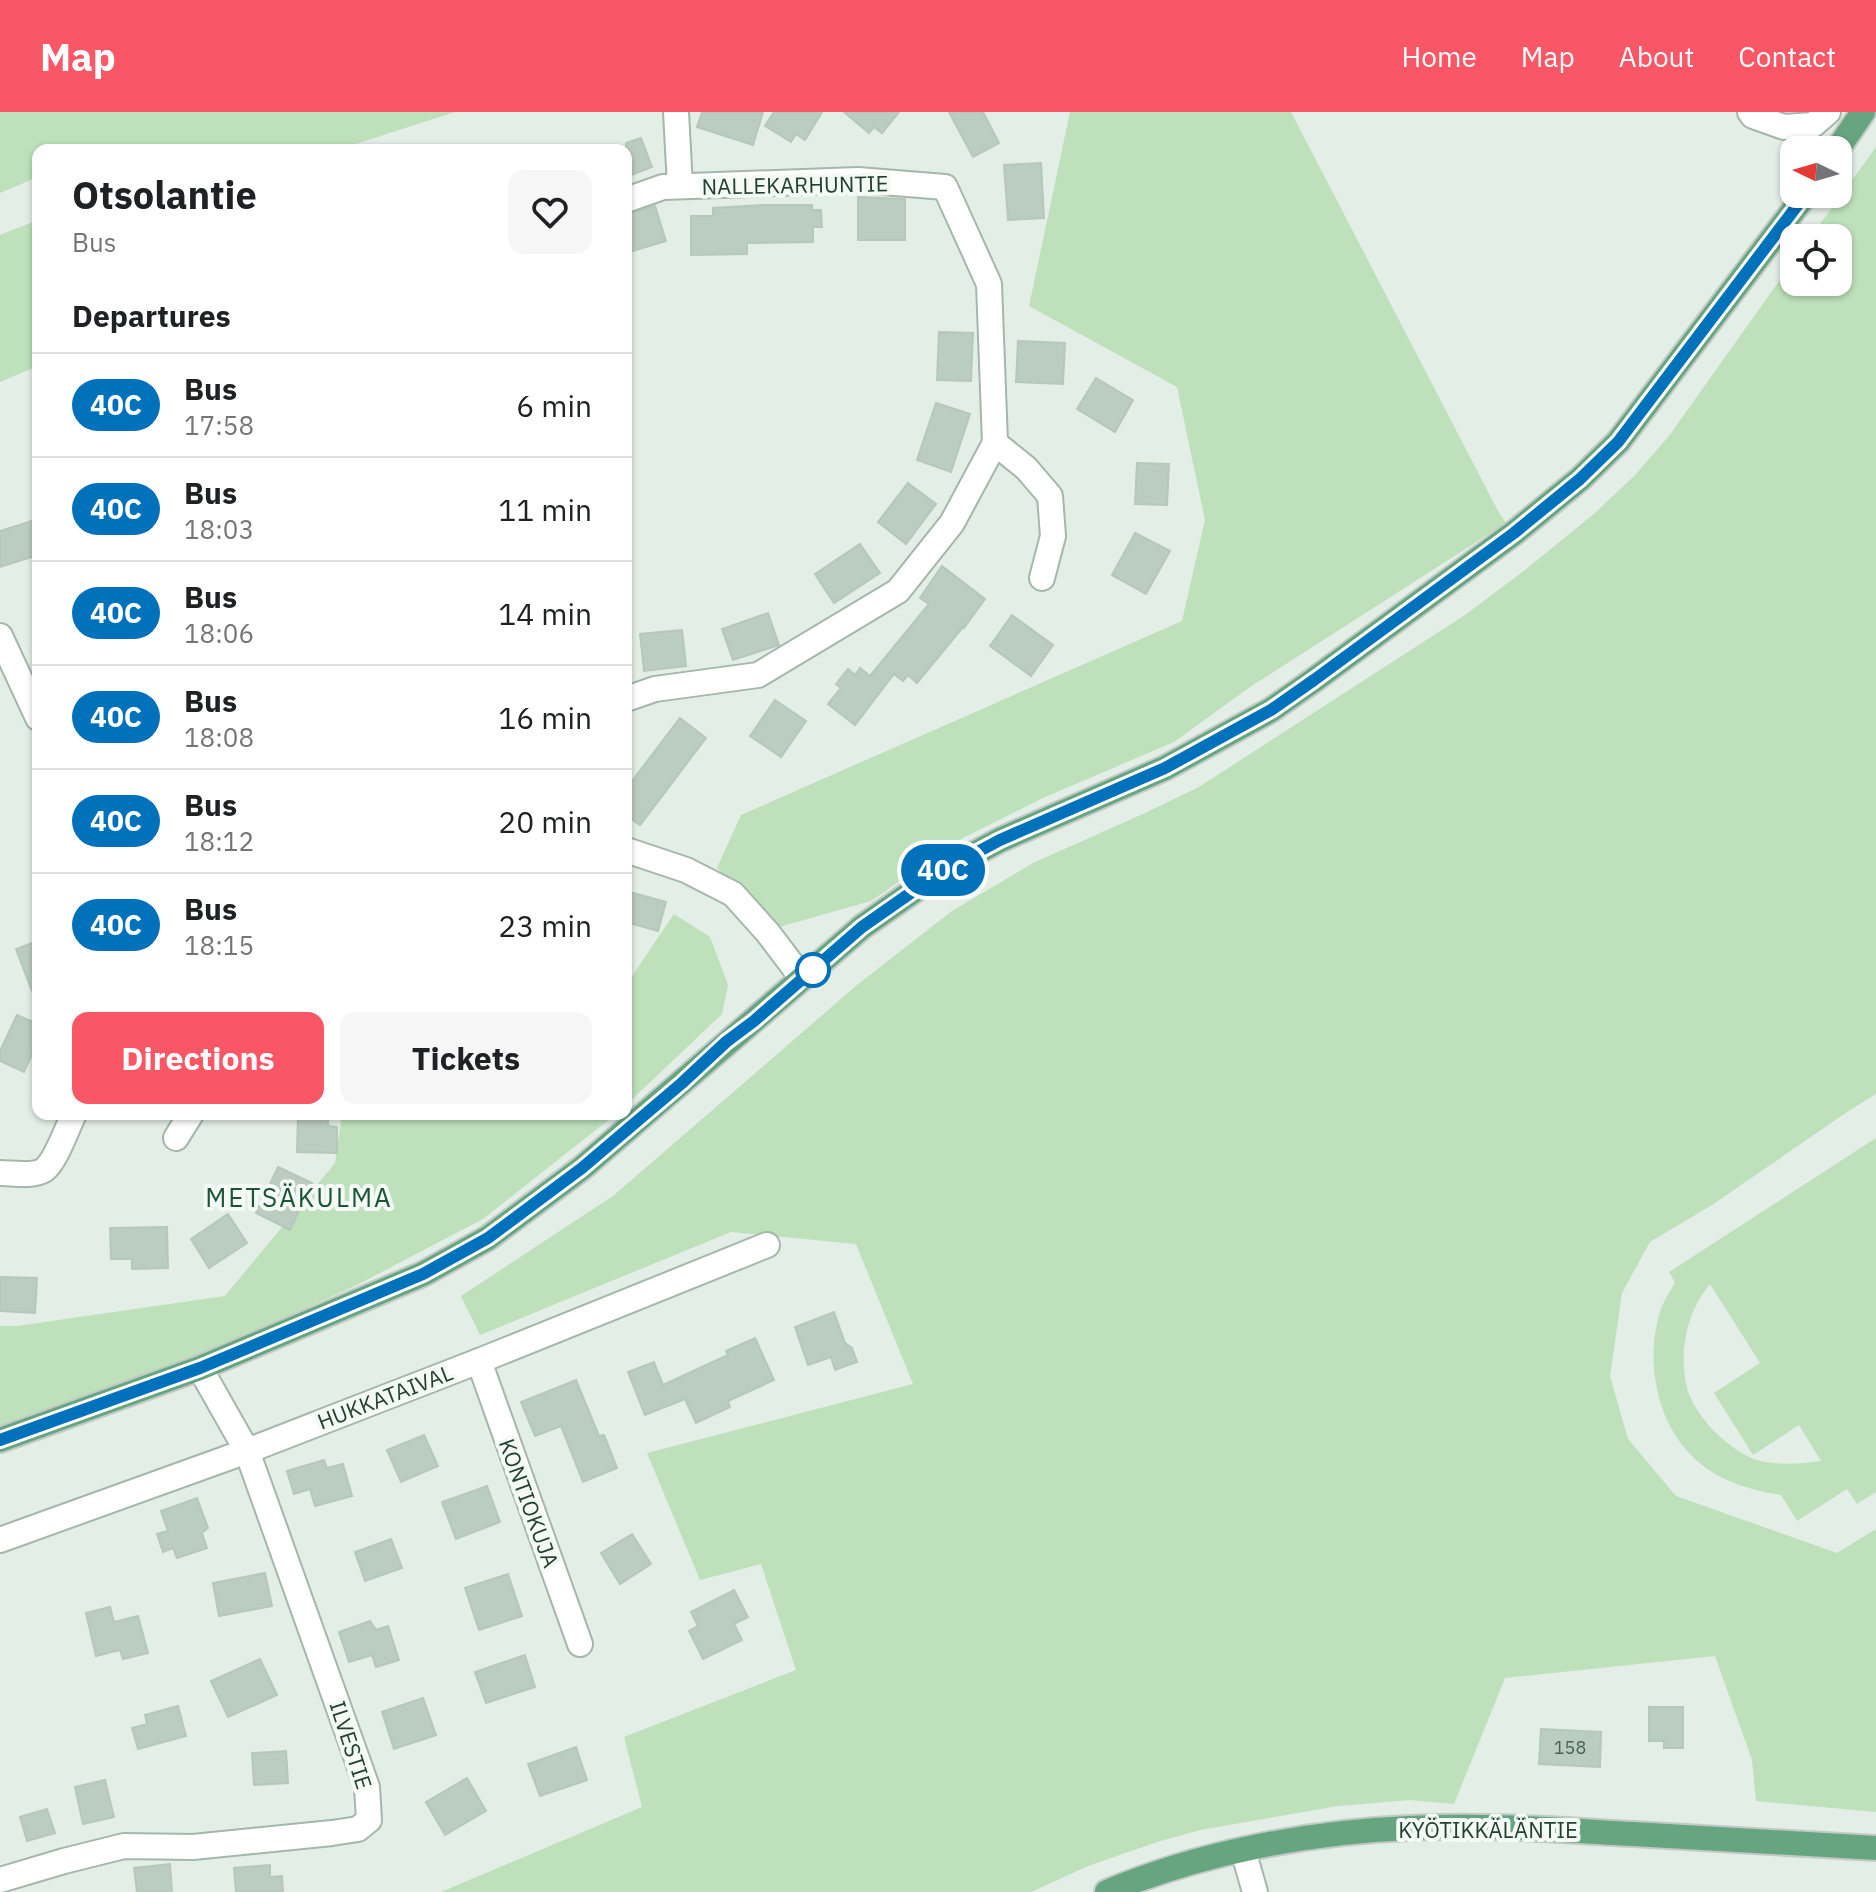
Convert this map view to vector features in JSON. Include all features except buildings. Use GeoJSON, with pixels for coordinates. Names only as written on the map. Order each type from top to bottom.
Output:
{"type":"FeatureCollection","features":[{"type":"Feature","properties":{"kind":"main road"},"geometry":{"type":"LineString","coordinates":[[1847,136],[1863,112]]}},
{"type":"Feature","properties":{"kind":"main road"},"geometry":{"type":"LineString","coordinates":[[0,1440],[200,1368],[423,1274],[488,1238],[582,1168],[862,927],[942,871],[1000,840],[1165,768],[1271,710],[1514,533],[1580,479],[1618,442],[1795,208]]}},
{"type":"Feature","properties":{"kind":"main road","name":"KYÖTIKKÄLÄNTIE"},"geometry":{"type":"LineString","coordinates":[[1107,1892],[1172,1868],[1243,1850],[1320,1836],[1408,1828],[1497,1827],[1876,1848]]}},
{"type":"Feature","properties":{"kind":"street"},"geometry":{"type":"LineString","coordinates":[[676,112],[680,186]]}},
{"type":"Feature","properties":{"kind":"street"},"geometry":{"type":"LineString","coordinates":[[1750,112],[1753,116],[1784,127],[1813,125],[1828,112]]}},
{"type":"Feature","properties":{"kind":"street","name":"NALLEKARHUNTIE"},"geometry":{"type":"LineString","coordinates":[[632,198],[663,187],[680,186],[858,180],[945,187],[989,284],[995,443]]}},
{"type":"Feature","properties":{"kind":"street"},"geometry":{"type":"LineString","coordinates":[[632,697],[655,689],[758,675],[898,591],[952,523],[995,443],[1026,468],[1050,496],[1053,536],[1042,578]]}},
{"type":"Feature","properties":{"kind":"street"},"geometry":{"type":"LineString","coordinates":[[0,636],[32,705]]}},
{"type":"Feature","properties":{"kind":"street"},"geometry":{"type":"LineString","coordinates":[[632,852],[686,870],[733,894],[802,978]]}},
{"type":"Feature","properties":{"kind":"street"},"geometry":{"type":"LineString","coordinates":[[0,1173],[34,1173],[45,1169],[71,1120]]}},
{"type":"Feature","properties":{"kind":"street"},"geometry":{"type":"LineString","coordinates":[[176,1138],[187,1120]]}},
{"type":"Feature","properties":{"kind":"street","name":"HUKKATAIVAL"},"geometry":{"type":"LineString","coordinates":[[0,1540],[247,1451],[767,1245]]}},
{"type":"Feature","properties":{"kind":"street","name":"KONTIOKUJA"},"geometry":{"type":"LineString","coordinates":[[479,1361],[580,1644]]}},
{"type":"Feature","properties":{"kind":"street","name":"ILVESTIE"},"geometry":{"type":"LineString","coordinates":[[0,1880],[124,1846],[193,1847],[332,1833],[358,1829],[369,1820],[367,1787],[247,1451],[200,1368]]}},
{"type":"Feature","properties":{"kind":"street"},"geometry":{"type":"LineString","coordinates":[[1243,1850],[1255,1892]]}},
{"type":"Feature","properties":{"kind":"green space"},"geometry":{"type":"Polygon","coordinates":[[[0,112],[455,112],[356,144],[32,144],[32,180],[0,193],[0,112]]]}},
{"type":"Feature","properties":{"kind":"green space"},"geometry":{"type":"Polygon","coordinates":[[[1070,112],[1291,112],[1506,523],[1250,687],[1174,742],[1043,798],[963,838],[871,901],[779,927],[717,868],[741,815],[1182,621],[1205,520],[1177,387],[1029,306],[1070,112]]]}},
{"type":"Feature","properties":{"kind":"green space"},"geometry":{"type":"Polygon","coordinates":[[[1876,147],[1876,1094],[1712,1205],[1650,1242],[1622,1293],[1610,1376],[1628,1439],[1676,1496],[1837,1553],[1876,1529],[1876,1812],[1756,1801],[1752,1760],[1715,1656],[1505,1678],[1454,1804],[1410,1800],[1338,1806],[1200,1830],[1088,1866],[1031,1892],[441,1892],[642,1807],[624,1737],[796,1670],[761,1564],[700,1580],[647,1453],[913,1384],[856,1244],[731,1232],[480,1335],[461,1296],[613,1196],[857,985],[952,911],[1033,863],[1199,787],[1465,615],[1525,570],[1595,513],[1635,475],[1669,436],[1780,280],[1780,296],[1852,296],[1852,224],[1820,224],[1832,208],[1852,208],[1852,180],[1876,147]]]}},
{"type":"Feature","properties":{"kind":"green space"},"geometry":{"type":"Polygon","coordinates":[[[32,222],[32,369],[0,382],[0,235],[32,222]]]}},
{"type":"Feature","properties":{"kind":"green space"},"geometry":{"type":"Polygon","coordinates":[[[674,914],[710,937],[728,985],[722,1014],[632,1099],[632,976],[674,914]]]}},
{"type":"Feature","properties":{"kind":"green space"},"geometry":{"type":"Polygon","coordinates":[[[341,1120],[608,1120],[483,1219],[355,1286],[224,1345],[0,1428],[0,1326],[225,1296],[335,1163],[341,1120]]]}},
{"type":"Feature","properties":{"kind":"green space"},"geometry":{"type":"Polygon","coordinates":[[[1876,1138],[1876,1492],[1857,1504],[1847,1489],[1797,1521],[1781,1495],[1733,1482],[1700,1464],[1691,1455],[1669,1424],[1656,1386],[1656,1328],[1662,1306],[1675,1282],[1669,1272],[1876,1138]],[[1710,1284],[1691,1318],[1685,1344],[1686,1383],[1695,1406],[1721,1438],[1754,1459],[1779,1464],[1821,1461],[1799,1425],[1753,1455],[1714,1393],[1760,1363],[1710,1284]]]}},
{"type":"Feature","properties":{"kind":"bus line","name":"40C"},"geometry":{"type":"LineString","coordinates":[[0,1440],[200,1368],[423,1274],[488,1238],[582,1168],[862,927],[942,871],[1051,816],[1165,768],[1271,710],[1514,533],[1580,479],[1618,442],[1795,208]]}},
{"type":"Feature","properties":{"kind":"district","name":"METSÄKULMA"},"geometry":{"type":"Point","coordinates":[299,1198]}}]}
